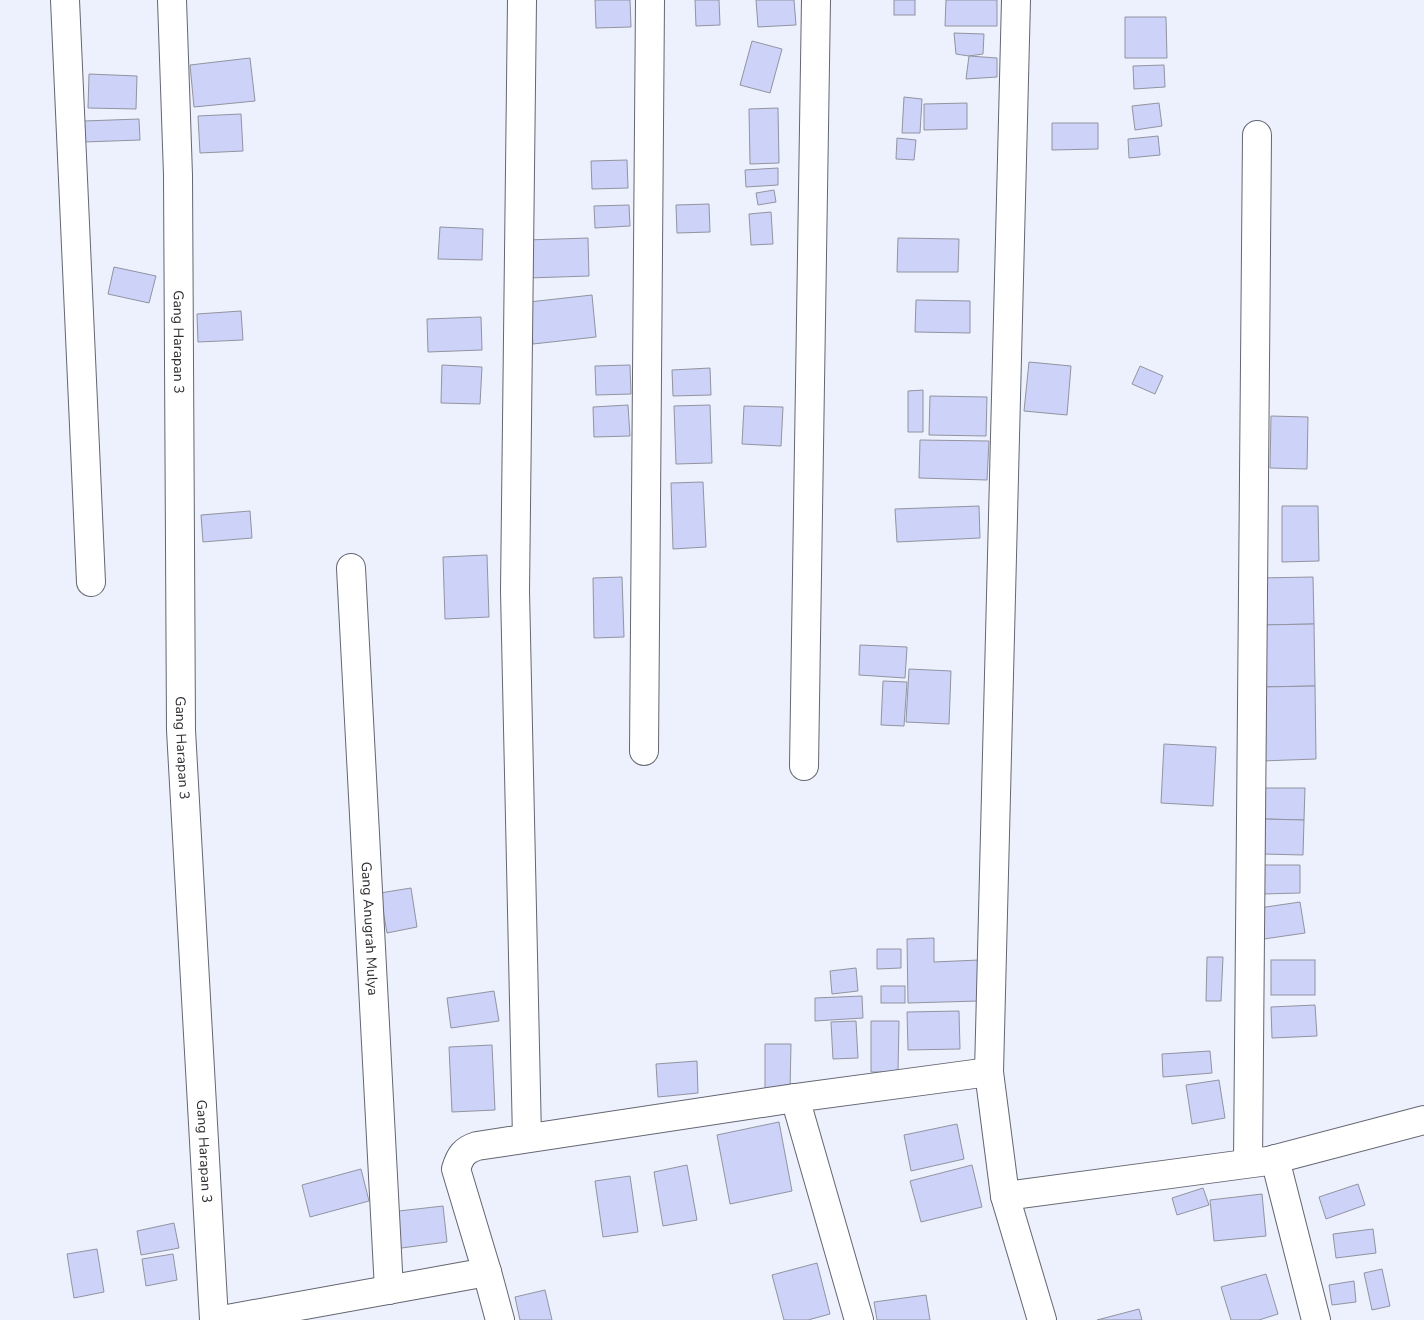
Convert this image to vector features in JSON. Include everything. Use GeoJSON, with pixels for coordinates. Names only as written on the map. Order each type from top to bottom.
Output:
{"type":"FeatureCollection","features":[{"type":"Feature","properties":{"kind":"street"},"geometry":{"type":"LineString","coordinates":[[66,0],[91,582]]}},
{"type":"Feature","properties":{"kind":"street","name":"Gang Harapan 3"},"geometry":{"type":"LineString","coordinates":[[172,0],[178,175],[181,730],[214,1320]]}},
{"type":"Feature","properties":{"kind":"street"},"geometry":{"type":"LineString","coordinates":[[522,0],[514,591],[527,1138]]}},
{"type":"Feature","properties":{"kind":"street"},"geometry":{"type":"LineString","coordinates":[[644,751],[650,0]]}},
{"type":"Feature","properties":{"kind":"street"},"geometry":{"type":"LineString","coordinates":[[804,766],[816,0]]}},
{"type":"Feature","properties":{"kind":"street"},"geometry":{"type":"LineString","coordinates":[[1016,0],[990,1072],[1005,1196],[1042,1320]]}},
{"type":"Feature","properties":{"kind":"street"},"geometry":{"type":"LineString","coordinates":[[1248,1162],[1257,135]]}},
{"type":"Feature","properties":{"kind":"street","name":"Gang Anugrah Mulya"},"geometry":{"type":"LineString","coordinates":[[351,568],[389,1290]]}},
{"type":"Feature","properties":{"kind":"street"},"geometry":{"type":"LineString","coordinates":[[500,1320],[456,1170],[459,1158],[467,1149],[527,1138],[795,1098],[990,1072]]}},
{"type":"Feature","properties":{"kind":"street"},"geometry":{"type":"LineString","coordinates":[[795,1098],[859,1320]]}},
{"type":"Feature","properties":{"kind":"street"},"geometry":{"type":"LineString","coordinates":[[1005,1196],[1275,1159],[1424,1120]]}},
{"type":"Feature","properties":{"kind":"street"},"geometry":{"type":"LineString","coordinates":[[1275,1159],[1316,1320]]}},
{"type":"Feature","properties":{"kind":"street"},"geometry":{"type":"LineString","coordinates":[[222,1320],[487,1272]]}},
{"type":"Feature","properties":{"kind":"building"},"geometry":{"type":"Polygon","coordinates":[[[595,0],[630,0],[631,27],[596,28],[595,0]]]}},
{"type":"Feature","properties":{"kind":"building"},"geometry":{"type":"Polygon","coordinates":[[[695,0],[719,0],[720,25],[696,26],[695,0]]]}},
{"type":"Feature","properties":{"kind":"building"},"geometry":{"type":"Polygon","coordinates":[[[756,0],[794,0],[796,25],[758,27],[756,0]]]}},
{"type":"Feature","properties":{"kind":"building"},"geometry":{"type":"Polygon","coordinates":[[[894,0],[915,0],[915,15],[894,15],[894,0]]]}},
{"type":"Feature","properties":{"kind":"building"},"geometry":{"type":"Polygon","coordinates":[[[946,0],[997,0],[997,26],[945,26],[946,0]]]}},
{"type":"Feature","properties":{"kind":"building"},"geometry":{"type":"Polygon","coordinates":[[[1125,17],[1166,17],[1167,58],[1125,58],[1125,17]]]}},
{"type":"Feature","properties":{"kind":"building"},"geometry":{"type":"Polygon","coordinates":[[[954,33],[984,34],[983,54],[969,56],[956,54],[954,33]]]}},
{"type":"Feature","properties":{"kind":"building"},"geometry":{"type":"Polygon","coordinates":[[[752,41],[782,49],[770,93],[740,85],[752,41]]]}},
{"type":"Feature","properties":{"kind":"building"},"geometry":{"type":"Polygon","coordinates":[[[969,56],[997,58],[997,77],[966,79],[969,56]]]}},
{"type":"Feature","properties":{"kind":"building"},"geometry":{"type":"Polygon","coordinates":[[[250,58],[255,101],[194,107],[190,65],[250,58]]]}},
{"type":"Feature","properties":{"kind":"building"},"geometry":{"type":"Polygon","coordinates":[[[1164,65],[1165,87],[1134,89],[1133,66],[1164,65]]]}},
{"type":"Feature","properties":{"kind":"building"},"geometry":{"type":"Polygon","coordinates":[[[89,74],[137,76],[136,109],[88,108],[89,74]]]}},
{"type":"Feature","properties":{"kind":"building"},"geometry":{"type":"Polygon","coordinates":[[[904,97],[922,99],[920,133],[902,133],[904,97]]]}},
{"type":"Feature","properties":{"kind":"building"},"geometry":{"type":"Polygon","coordinates":[[[967,103],[967,129],[924,130],[924,104],[967,103]]]}},
{"type":"Feature","properties":{"kind":"building"},"geometry":{"type":"Polygon","coordinates":[[[1159,103],[1162,126],[1135,130],[1132,106],[1159,103]]]}},
{"type":"Feature","properties":{"kind":"building"},"geometry":{"type":"Polygon","coordinates":[[[778,108],[779,163],[750,164],[749,109],[778,108]]]}},
{"type":"Feature","properties":{"kind":"building"},"geometry":{"type":"Polygon","coordinates":[[[241,114],[243,151],[200,153],[198,116],[241,114]]]}},
{"type":"Feature","properties":{"kind":"building"},"geometry":{"type":"Polygon","coordinates":[[[139,119],[140,140],[84,142],[84,121],[139,119]]]}},
{"type":"Feature","properties":{"kind":"building"},"geometry":{"type":"Polygon","coordinates":[[[1052,123],[1098,123],[1098,149],[1052,150],[1052,123]]]}},
{"type":"Feature","properties":{"kind":"building"},"geometry":{"type":"Polygon","coordinates":[[[1158,136],[1160,155],[1129,158],[1128,139],[1158,136]]]}},
{"type":"Feature","properties":{"kind":"building"},"geometry":{"type":"Polygon","coordinates":[[[897,138],[916,140],[914,160],[896,159],[897,138]]]}},
{"type":"Feature","properties":{"kind":"building"},"geometry":{"type":"Polygon","coordinates":[[[627,160],[628,188],[592,189],[591,161],[627,160]]]}},
{"type":"Feature","properties":{"kind":"building"},"geometry":{"type":"Polygon","coordinates":[[[778,168],[778,185],[746,187],[745,170],[778,168]]]}},
{"type":"Feature","properties":{"kind":"building"},"geometry":{"type":"Polygon","coordinates":[[[774,190],[776,202],[758,205],[756,193],[774,190]]]}},
{"type":"Feature","properties":{"kind":"building"},"geometry":{"type":"Polygon","coordinates":[[[709,204],[710,232],[677,233],[676,205],[709,204]]]}},
{"type":"Feature","properties":{"kind":"building"},"geometry":{"type":"Polygon","coordinates":[[[629,205],[630,226],[595,228],[594,206],[629,205]]]}},
{"type":"Feature","properties":{"kind":"building"},"geometry":{"type":"Polygon","coordinates":[[[771,212],[773,244],[751,245],[749,214],[771,212]]]}},
{"type":"Feature","properties":{"kind":"building"},"geometry":{"type":"Polygon","coordinates":[[[440,227],[483,229],[482,260],[438,259],[440,227]]]}},
{"type":"Feature","properties":{"kind":"building"},"geometry":{"type":"Polygon","coordinates":[[[588,238],[589,276],[528,278],[526,240],[588,238]]]}},
{"type":"Feature","properties":{"kind":"building"},"geometry":{"type":"Polygon","coordinates":[[[898,238],[959,239],[958,272],[897,272],[898,238]]]}},
{"type":"Feature","properties":{"kind":"building"},"geometry":{"type":"Polygon","coordinates":[[[114,267],[156,276],[149,303],[108,294],[114,267]]]}},
{"type":"Feature","properties":{"kind":"building"},"geometry":{"type":"Polygon","coordinates":[[[592,295],[596,337],[533,344],[529,302],[592,295]]]}},
{"type":"Feature","properties":{"kind":"building"},"geometry":{"type":"Polygon","coordinates":[[[916,300],[970,301],[970,333],[915,332],[916,300]]]}},
{"type":"Feature","properties":{"kind":"building"},"geometry":{"type":"Polygon","coordinates":[[[241,311],[243,340],[198,342],[197,314],[241,311]]]}},
{"type":"Feature","properties":{"kind":"building"},"geometry":{"type":"Polygon","coordinates":[[[481,317],[482,350],[428,352],[427,319],[481,317]]]}},
{"type":"Feature","properties":{"kind":"building"},"geometry":{"type":"Polygon","coordinates":[[[1029,362],[1071,366],[1067,415],[1024,411],[1029,362]]]}},
{"type":"Feature","properties":{"kind":"building"},"geometry":{"type":"Polygon","coordinates":[[[442,365],[482,367],[480,404],[441,403],[442,365]]]}},
{"type":"Feature","properties":{"kind":"building"},"geometry":{"type":"Polygon","coordinates":[[[630,365],[631,394],[596,395],[595,366],[630,365]]]}},
{"type":"Feature","properties":{"kind":"building"},"geometry":{"type":"Polygon","coordinates":[[[1140,366],[1163,376],[1155,394],[1132,384],[1140,366]]]}},
{"type":"Feature","properties":{"kind":"building"},"geometry":{"type":"Polygon","coordinates":[[[710,368],[711,395],[673,396],[672,370],[710,368]]]}},
{"type":"Feature","properties":{"kind":"building"},"geometry":{"type":"Polygon","coordinates":[[[923,390],[923,432],[908,432],[908,391],[923,390]]]}},
{"type":"Feature","properties":{"kind":"building"},"geometry":{"type":"Polygon","coordinates":[[[930,396],[987,397],[986,436],[929,435],[930,396]]]}},
{"type":"Feature","properties":{"kind":"building"},"geometry":{"type":"Polygon","coordinates":[[[628,405],[630,436],[594,437],[593,407],[628,405]]]}},
{"type":"Feature","properties":{"kind":"building"},"geometry":{"type":"Polygon","coordinates":[[[710,405],[712,463],[676,464],[674,406],[710,405]]]}},
{"type":"Feature","properties":{"kind":"building"},"geometry":{"type":"Polygon","coordinates":[[[744,406],[783,407],[781,446],[742,444],[744,406]]]}},
{"type":"Feature","properties":{"kind":"building"},"geometry":{"type":"Polygon","coordinates":[[[1271,416],[1308,417],[1307,469],[1270,468],[1271,416]]]}},
{"type":"Feature","properties":{"kind":"building"},"geometry":{"type":"Polygon","coordinates":[[[920,440],[989,441],[987,480],[919,478],[920,440]]]}},
{"type":"Feature","properties":{"kind":"building"},"geometry":{"type":"Polygon","coordinates":[[[703,482],[706,547],[673,549],[671,483],[703,482]]]}},
{"type":"Feature","properties":{"kind":"building"},"geometry":{"type":"Polygon","coordinates":[[[979,506],[980,538],[897,542],[895,509],[979,506]]]}},
{"type":"Feature","properties":{"kind":"building"},"geometry":{"type":"Polygon","coordinates":[[[1282,506],[1318,506],[1319,561],[1282,562],[1282,506]]]}},
{"type":"Feature","properties":{"kind":"building"},"geometry":{"type":"Polygon","coordinates":[[[250,511],[252,538],[203,542],[201,515],[250,511]]]}},
{"type":"Feature","properties":{"kind":"building"},"geometry":{"type":"Polygon","coordinates":[[[487,555],[489,617],[445,619],[443,557],[487,555]]]}},
{"type":"Feature","properties":{"kind":"building"},"geometry":{"type":"Polygon","coordinates":[[[622,577],[624,637],[594,638],[593,578],[622,577]]]}},
{"type":"Feature","properties":{"kind":"building"},"geometry":{"type":"Polygon","coordinates":[[[1313,577],[1314,624],[1260,625],[1259,578],[1313,577]]]}},
{"type":"Feature","properties":{"kind":"building"},"geometry":{"type":"Polygon","coordinates":[[[1314,624],[1315,686],[1261,687],[1260,625],[1314,624]]]}},
{"type":"Feature","properties":{"kind":"building"},"geometry":{"type":"Polygon","coordinates":[[[860,645],[907,647],[905,678],[859,675],[860,645]]]}},
{"type":"Feature","properties":{"kind":"building"},"geometry":{"type":"Polygon","coordinates":[[[909,669],[951,671],[949,724],[906,722],[909,669]]]}},
{"type":"Feature","properties":{"kind":"building"},"geometry":{"type":"Polygon","coordinates":[[[883,681],[907,682],[904,726],[881,725],[883,681]]]}},
{"type":"Feature","properties":{"kind":"building"},"geometry":{"type":"Polygon","coordinates":[[[1315,686],[1316,759],[1262,761],[1261,687],[1315,686]]]}},
{"type":"Feature","properties":{"kind":"building"},"geometry":{"type":"Polygon","coordinates":[[[1164,744],[1216,747],[1213,806],[1161,803],[1164,744]]]}},
{"type":"Feature","properties":{"kind":"building"},"geometry":{"type":"Polygon","coordinates":[[[1264,788],[1305,788],[1304,820],[1264,819],[1264,788]]]}},
{"type":"Feature","properties":{"kind":"building"},"geometry":{"type":"Polygon","coordinates":[[[1264,819],[1304,820],[1303,855],[1263,854],[1264,819]]]}},
{"type":"Feature","properties":{"kind":"building"},"geometry":{"type":"Polygon","coordinates":[[[1262,865],[1300,865],[1300,893],[1262,894],[1262,865]]]}},
{"type":"Feature","properties":{"kind":"building"},"geometry":{"type":"Polygon","coordinates":[[[411,888],[417,927],[387,933],[380,893],[411,888]]]}},
{"type":"Feature","properties":{"kind":"building"},"geometry":{"type":"Polygon","coordinates":[[[1300,902],[1305,933],[1264,939],[1259,908],[1300,902]]]}},
{"type":"Feature","properties":{"kind":"building"},"geometry":{"type":"Polygon","coordinates":[[[934,938],[934,962],[979,960],[979,1001],[908,1003],[907,939],[934,938]]]}},
{"type":"Feature","properties":{"kind":"building"},"geometry":{"type":"Polygon","coordinates":[[[877,949],[901,949],[901,968],[877,969],[877,949]]]}},
{"type":"Feature","properties":{"kind":"building"},"geometry":{"type":"Polygon","coordinates":[[[1207,957],[1223,957],[1221,1001],[1206,1001],[1207,957]]]}},
{"type":"Feature","properties":{"kind":"building"},"geometry":{"type":"Polygon","coordinates":[[[1271,960],[1315,960],[1315,995],[1271,995],[1271,960]]]}},
{"type":"Feature","properties":{"kind":"building"},"geometry":{"type":"Polygon","coordinates":[[[856,968],[858,991],[832,994],[830,971],[856,968]]]}},
{"type":"Feature","properties":{"kind":"building"},"geometry":{"type":"Polygon","coordinates":[[[881,986],[905,986],[905,1003],[881,1003],[881,986]]]}},
{"type":"Feature","properties":{"kind":"building"},"geometry":{"type":"Polygon","coordinates":[[[494,991],[499,1021],[451,1028],[447,998],[494,991]]]}},
{"type":"Feature","properties":{"kind":"building"},"geometry":{"type":"Polygon","coordinates":[[[862,996],[863,1018],[815,1021],[815,998],[862,996]]]}},
{"type":"Feature","properties":{"kind":"building"},"geometry":{"type":"Polygon","coordinates":[[[1315,1005],[1317,1036],[1272,1038],[1271,1007],[1315,1005]]]}},
{"type":"Feature","properties":{"kind":"building"},"geometry":{"type":"Polygon","coordinates":[[[959,1011],[960,1049],[908,1050],[907,1012],[959,1011]]]}},
{"type":"Feature","properties":{"kind":"building"},"geometry":{"type":"Polygon","coordinates":[[[856,1021],[858,1058],[833,1059],[831,1022],[856,1021]]]}},
{"type":"Feature","properties":{"kind":"building"},"geometry":{"type":"Polygon","coordinates":[[[871,1021],[899,1021],[898,1072],[871,1072],[871,1021]]]}},
{"type":"Feature","properties":{"kind":"building"},"geometry":{"type":"Polygon","coordinates":[[[765,1044],[791,1044],[790,1091],[765,1091],[765,1044]]]}},
{"type":"Feature","properties":{"kind":"building"},"geometry":{"type":"Polygon","coordinates":[[[492,1045],[495,1110],[452,1112],[449,1047],[492,1045]]]}},
{"type":"Feature","properties":{"kind":"building"},"geometry":{"type":"Polygon","coordinates":[[[1210,1051],[1212,1073],[1163,1077],[1162,1054],[1210,1051]]]}},
{"type":"Feature","properties":{"kind":"building"},"geometry":{"type":"Polygon","coordinates":[[[697,1061],[698,1093],[658,1097],[656,1064],[697,1061]]]}},
{"type":"Feature","properties":{"kind":"building"},"geometry":{"type":"Polygon","coordinates":[[[1219,1080],[1225,1118],[1192,1124],[1186,1085],[1219,1080]]]}},
{"type":"Feature","properties":{"kind":"building"},"geometry":{"type":"Polygon","coordinates":[[[779,1122],[792,1191],[730,1204],[717,1135],[779,1122]]]}},
{"type":"Feature","properties":{"kind":"building"},"geometry":{"type":"Polygon","coordinates":[[[957,1124],[964,1159],[911,1171],[904,1135],[957,1124]]]}},
{"type":"Feature","properties":{"kind":"building"},"geometry":{"type":"Polygon","coordinates":[[[687,1165],[697,1220],[663,1226],[654,1172],[687,1165]]]}},
{"type":"Feature","properties":{"kind":"building"},"geometry":{"type":"Polygon","coordinates":[[[972,1165],[982,1207],[921,1222],[910,1181],[972,1165]]]}},
{"type":"Feature","properties":{"kind":"building"},"geometry":{"type":"Polygon","coordinates":[[[361,1169],[369,1201],[310,1217],[302,1185],[361,1169]]]}},
{"type":"Feature","properties":{"kind":"building"},"geometry":{"type":"Polygon","coordinates":[[[630,1176],[638,1232],[603,1237],[595,1181],[630,1176]]]}},
{"type":"Feature","properties":{"kind":"building"},"geometry":{"type":"Polygon","coordinates":[[[1358,1184],[1365,1205],[1326,1219],[1319,1197],[1358,1184]]]}},
{"type":"Feature","properties":{"kind":"building"},"geometry":{"type":"Polygon","coordinates":[[[1203,1188],[1209,1205],[1177,1215],[1172,1198],[1203,1188]]]}},
{"type":"Feature","properties":{"kind":"building"},"geometry":{"type":"Polygon","coordinates":[[[1262,1194],[1266,1236],[1214,1241],[1210,1200],[1262,1194]]]}},
{"type":"Feature","properties":{"kind":"building"},"geometry":{"type":"Polygon","coordinates":[[[443,1206],[447,1242],[394,1249],[390,1212],[443,1206]]]}},
{"type":"Feature","properties":{"kind":"building"},"geometry":{"type":"Polygon","coordinates":[[[174,1223],[179,1248],[141,1255],[137,1231],[174,1223]]]}},
{"type":"Feature","properties":{"kind":"building"},"geometry":{"type":"Polygon","coordinates":[[[1373,1229],[1376,1253],[1336,1258],[1333,1234],[1373,1229]]]}},
{"type":"Feature","properties":{"kind":"building"},"geometry":{"type":"Polygon","coordinates":[[[97,1249],[104,1292],[74,1298],[67,1254],[97,1249]]]}},
{"type":"Feature","properties":{"kind":"building"},"geometry":{"type":"Polygon","coordinates":[[[173,1254],[177,1280],[146,1286],[142,1259],[173,1254]]]}},
{"type":"Feature","properties":{"kind":"building"},"geometry":{"type":"Polygon","coordinates":[[[817,1263],[830,1314],[808,1320],[784,1320],[772,1275],[817,1263]]]}},
{"type":"Feature","properties":{"kind":"building"},"geometry":{"type":"Polygon","coordinates":[[[1382,1269],[1390,1306],[1372,1310],[1364,1273],[1382,1269]]]}},
{"type":"Feature","properties":{"kind":"building"},"geometry":{"type":"Polygon","coordinates":[[[1266,1274],[1278,1314],[1259,1320],[1231,1320],[1221,1287],[1266,1274]]]}},
{"type":"Feature","properties":{"kind":"building"},"geometry":{"type":"Polygon","coordinates":[[[1354,1281],[1356,1302],[1332,1305],[1329,1285],[1354,1281]]]}},
{"type":"Feature","properties":{"kind":"building"},"geometry":{"type":"Polygon","coordinates":[[[545,1290],[552,1320],[520,1320],[515,1297],[545,1290]]]}},
{"type":"Feature","properties":{"kind":"building"},"geometry":{"type":"Polygon","coordinates":[[[926,1295],[930,1320],[877,1320],[874,1302],[926,1295]]]}},
{"type":"Feature","properties":{"kind":"building"},"geometry":{"type":"Polygon","coordinates":[[[1139,1309],[1142,1320],[1097,1320],[1139,1309]]]}}]}
